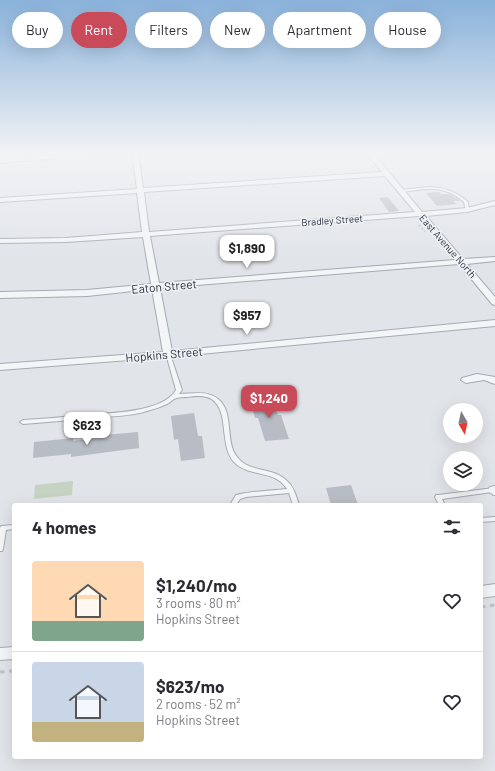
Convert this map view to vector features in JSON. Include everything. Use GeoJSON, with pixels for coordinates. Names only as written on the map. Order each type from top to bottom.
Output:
{"type":"FeatureCollection","features":[{"type":"Feature","properties":{"kind":"street"},"geometry":{"type":"LineString","coordinates":[[0,200],[156,189]]}},
{"type":"Feature","properties":{"kind":"street"},"geometry":{"type":"LineString","coordinates":[[140,190],[146,234],[168,354]]}},
{"type":"Feature","properties":{"kind":"street","name":"East Avenue North"},"geometry":{"type":"LineString","coordinates":[[400,191],[495,302]]}},
{"type":"Feature","properties":{"kind":"street","name":"Bradley Street"},"geometry":{"type":"LineString","coordinates":[[0,241],[66,240],[467,210],[495,203]]}},
{"type":"Feature","properties":{"kind":"street","name":"Eaton Street"},"geometry":{"type":"LineString","coordinates":[[0,295],[87,293],[156,286],[495,259]]}},
{"type":"Feature","properties":{"kind":"street","name":"Hopkins Street"},"geometry":{"type":"LineString","coordinates":[[0,366],[168,354],[495,323]]}},
{"type":"Feature","properties":{"kind":"street"},"geometry":{"type":"LineString","coordinates":[[466,380],[485,377],[495,381]]}},
{"type":"Feature","properties":{"kind":"street"},"geometry":{"type":"LineString","coordinates":[[483,592],[495,590]]}},
{"type":"Feature","properties":{"kind":"street"},"geometry":{"type":"LineString","coordinates":[[0,654],[12,653]]}},
{"type":"Feature","properties":{"kind":"lane"},"geometry":{"type":"LineString","coordinates":[[400,191],[428,189]]}},
{"type":"Feature","properties":{"kind":"lane"},"geometry":{"type":"LineString","coordinates":[[445,189],[456,193],[466,202],[467,210]]}},
{"type":"Feature","properties":{"kind":"lane"},"geometry":{"type":"LineString","coordinates":[[168,354],[180,390],[178,396]]}},
{"type":"Feature","properties":{"kind":"lane"},"geometry":{"type":"LineString","coordinates":[[23,422],[133,413],[146,410],[178,396],[208,395],[215,398],[222,406],[233,457],[240,464],[275,475],[285,482],[291,491],[295,503]]}},
{"type":"Feature","properties":{"kind":"lane"},"geometry":{"type":"LineString","coordinates":[[234,503],[238,497],[246,495],[291,491]]}},
{"type":"Feature","properties":{"kind":"lane"},"geometry":{"type":"LineString","coordinates":[[441,503],[438,497],[494,491]]}},
{"type":"Feature","properties":{"kind":"lane"},"geometry":{"type":"LineString","coordinates":[[483,520],[495,519]]}},
{"type":"Feature","properties":{"kind":"lane"},"geometry":{"type":"LineString","coordinates":[[0,549],[3,528],[12,527]]}},
{"type":"Feature","properties":{"kind":"path"},"geometry":{"type":"LineString","coordinates":[[483,607],[495,606]]}},
{"type":"Feature","properties":{"kind":"path"},"geometry":{"type":"LineString","coordinates":[[0,672],[12,670]]}},
{"type":"Feature","properties":{"kind":"green space"},"geometry":{"type":"Polygon","coordinates":[[[73,481],[72,495],[34,499],[35,485],[73,481]]]}},
{"type":"Feature","properties":{"kind":"building"},"geometry":{"type":"Polygon","coordinates":[[[439,192],[441,194],[450,194],[460,201],[453,201],[456,204],[437,206],[426,193],[439,192]]]}},
{"type":"Feature","properties":{"kind":"building"},"geometry":{"type":"Polygon","coordinates":[[[388,197],[399,211],[389,212],[379,198],[388,197]]]}},
{"type":"Feature","properties":{"kind":"building"},"geometry":{"type":"Polygon","coordinates":[[[272,397],[278,415],[281,415],[289,439],[265,441],[258,418],[255,418],[250,399],[272,397]]]}},
{"type":"Feature","properties":{"kind":"building"},"geometry":{"type":"Polygon","coordinates":[[[194,413],[198,436],[202,436],[205,458],[181,461],[178,439],[174,440],[171,416],[194,413]]]}},
{"type":"Feature","properties":{"kind":"building"},"geometry":{"type":"Polygon","coordinates":[[[138,432],[139,448],[71,457],[71,454],[33,458],[34,442],[73,438],[73,441],[104,437],[104,435],[138,432]]]}},
{"type":"Feature","properties":{"kind":"building"},"geometry":{"type":"Polygon","coordinates":[[[351,485],[357,503],[330,503],[326,488],[351,485]]]}}]}
